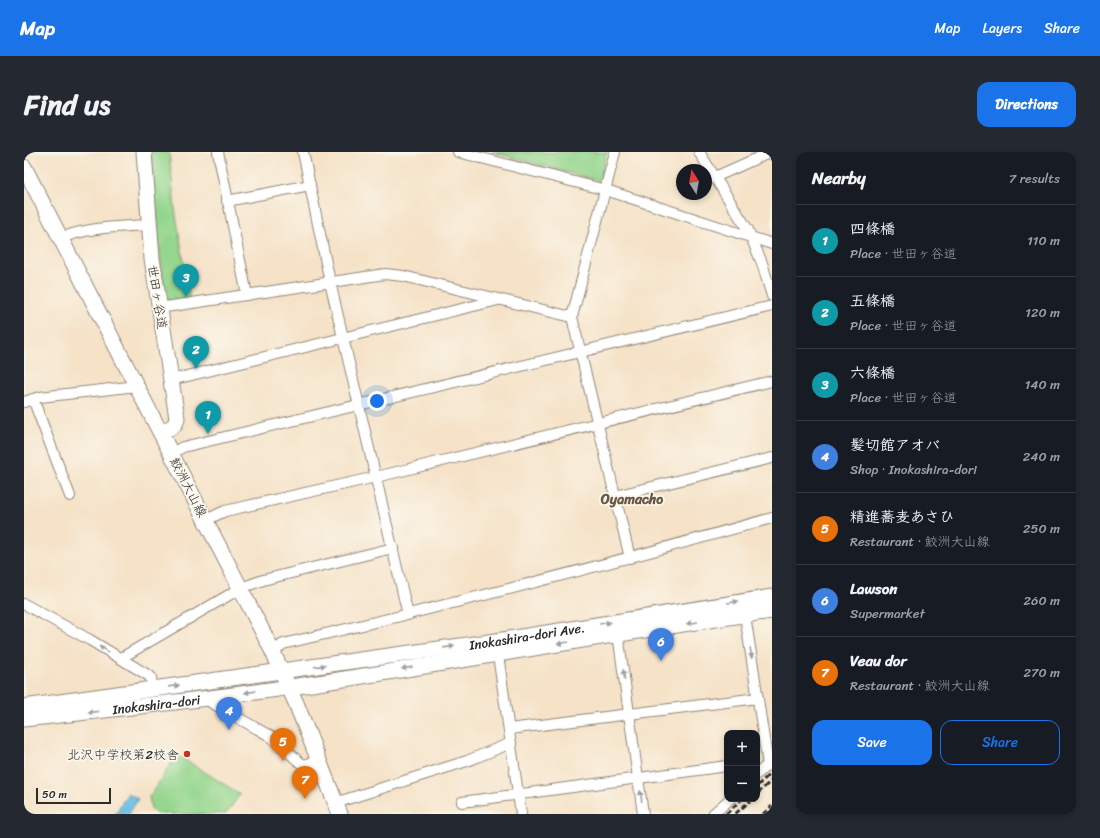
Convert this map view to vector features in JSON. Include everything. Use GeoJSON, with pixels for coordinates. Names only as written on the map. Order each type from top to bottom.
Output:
{"type":"FeatureCollection","features":[{"type":"Feature","properties":{"kind":"main road","name":"世田ヶ谷道"},"geometry":{"type":"LineString","coordinates":[[144,152],[149,225],[159,308],[177,421],[172,427],[161,432]]}},
{"type":"Feature","properties":{"kind":"main road","name":"鮫洲大山線"},"geometry":{"type":"LineString","coordinates":[[24,167],[138,386],[282,671],[338,809]]}},
{"type":"Feature","properties":{"kind":"main road","name":"Inokashira-dori Ave."},"geometry":{"type":"LineString","coordinates":[[288,687],[772,597]]}},
{"type":"Feature","properties":{"kind":"main road","name":"Inokashira-dori Ave."},"geometry":{"type":"LineString","coordinates":[[282,671],[618,634],[772,611]]}},
{"type":"Feature","properties":{"kind":"main road","name":"Inokashira-dori"},"geometry":{"type":"LineString","coordinates":[[24,707],[282,671]]}},
{"type":"Feature","properties":{"kind":"main road","name":"Inokashira-dori"},"geometry":{"type":"LineString","coordinates":[[24,719],[205,699],[288,687]]}},
{"type":"Feature","properties":{"kind":"street"},"geometry":{"type":"LineString","coordinates":[[218,152],[247,295]]}},
{"type":"Feature","properties":{"kind":"street"},"geometry":{"type":"LineString","coordinates":[[303,152],[330,282],[408,615]]}},
{"type":"Feature","properties":{"kind":"street"},"geometry":{"type":"LineString","coordinates":[[458,152],[606,190],[772,244]]}},
{"type":"Feature","properties":{"kind":"street"},"geometry":{"type":"LineString","coordinates":[[615,152],[572,317],[630,558]]}},
{"type":"Feature","properties":{"kind":"street"},"geometry":{"type":"LineString","coordinates":[[699,152],[751,237],[762,263],[772,296]]}},
{"type":"Feature","properties":{"kind":"street"},"geometry":{"type":"LineString","coordinates":[[715,177],[771,152]]}},
{"type":"Feature","properties":{"kind":"street"},"geometry":{"type":"LineString","coordinates":[[227,201],[310,185]]}},
{"type":"Feature","properties":{"kind":"street"},"geometry":{"type":"LineString","coordinates":[[61,238],[83,231],[149,225]]}},
{"type":"Feature","properties":{"kind":"street"},"geometry":{"type":"LineString","coordinates":[[159,308],[385,274],[403,276],[572,317]]}},
{"type":"Feature","properties":{"kind":"street"},"geometry":{"type":"LineString","coordinates":[[171,380],[500,300]]}},
{"type":"Feature","properties":{"kind":"street"},"geometry":{"type":"LineString","coordinates":[[172,454],[183,448],[772,306]]}},
{"type":"Feature","properties":{"kind":"street"},"geometry":{"type":"LineString","coordinates":[[206,520],[225,511],[376,477],[772,381]]}},
{"type":"Feature","properties":{"kind":"street"},"geometry":{"type":"LineString","coordinates":[[70,496],[28,401],[74,392],[138,386]]}},
{"type":"Feature","properties":{"kind":"street"},"geometry":{"type":"LineString","coordinates":[[615,496],[772,458]]}},
{"type":"Feature","properties":{"kind":"street"},"geometry":{"type":"LineString","coordinates":[[273,653],[283,644],[408,615],[630,558],[772,518]]}},
{"type":"Feature","properties":{"kind":"street"},"geometry":{"type":"LineString","coordinates":[[121,658],[241,588],[263,580],[393,548]]}},
{"type":"Feature","properties":{"kind":"street"},"geometry":{"type":"LineString","coordinates":[[24,604],[121,658],[151,677],[152,689]]}},
{"type":"Feature","properties":{"kind":"street"},"geometry":{"type":"LineString","coordinates":[[745,614],[770,763]]}},
{"type":"Feature","properties":{"kind":"street"},"geometry":{"type":"LineString","coordinates":[[618,634],[643,814]]}},
{"type":"Feature","properties":{"kind":"street"},"geometry":{"type":"LineString","coordinates":[[497,647],[521,814]]}},
{"type":"Feature","properties":{"kind":"street"},"geometry":{"type":"LineString","coordinates":[[509,729],[758,698]]}},
{"type":"Feature","properties":{"kind":"street"},"geometry":{"type":"LineString","coordinates":[[205,699],[270,736],[303,764],[318,761]]}},
{"type":"Feature","properties":{"kind":"street"},"geometry":{"type":"LineString","coordinates":[[338,809],[511,743]]}},
{"type":"Feature","properties":{"kind":"street"},"geometry":{"type":"LineString","coordinates":[[760,762],[770,763]]}},
{"type":"Feature","properties":{"kind":"street"},"geometry":{"type":"LineString","coordinates":[[760,771],[770,763]]}},
{"type":"Feature","properties":{"kind":"street"},"geometry":{"type":"LineString","coordinates":[[462,802],[724,766]]}},
{"type":"Feature","properties":{"kind":"street"},"geometry":{"type":"LineString","coordinates":[[713,814],[727,802]]}},
{"type":"Feature","properties":{"kind":"green space"},"geometry":{"type":"Polygon","coordinates":[[[151,152],[169,152],[175,209],[190,299],[171,301],[164,298],[151,152]]]}},
{"type":"Feature","properties":{"kind":"green space"},"geometry":{"type":"Polygon","coordinates":[[[492,152],[607,152],[599,181],[492,152]]]}},
{"type":"Feature","properties":{"kind":"green space"},"geometry":{"type":"Polygon","coordinates":[[[177,755],[240,794],[226,814],[156,814],[151,809],[149,797],[177,755]]]}},
{"type":"Feature","properties":{"kind":"water"},"geometry":{"type":"Polygon","coordinates":[[[128,793],[138,799],[129,814],[115,814],[128,793]]]}},
{"type":"Feature","properties":{"kind":"railway"},"geometry":{"type":"LineString","coordinates":[[760,783],[772,772]]}},
{"type":"Feature","properties":{"kind":"railway"},"geometry":{"type":"LineString","coordinates":[[760,791],[772,780]]}},
{"type":"Feature","properties":{"kind":"railway"},"geometry":{"type":"LineString","coordinates":[[726,814],[739,802]]}},
{"type":"Feature","properties":{"kind":"railway"},"geometry":{"type":"LineString","coordinates":[[735,814],[749,802]]}},
{"type":"Feature","properties":{"kind":"railway"},"geometry":{"type":"LineString","coordinates":[[763,814],[772,806]]}},
{"type":"Feature","properties":{"kind":"place","name":"六條橋"},"geometry":{"type":"Point","coordinates":[186,297]}},
{"type":"Feature","properties":{"kind":"place","name":"五條橋"},"geometry":{"type":"Point","coordinates":[196,369]}},
{"type":"Feature","properties":{"kind":"place","name":"四條橋"},"geometry":{"type":"Point","coordinates":[208,434]}},
{"type":"Feature","properties":{"kind":"place","name":"Lawson"},"geometry":{"type":"Point","coordinates":[661,661]}},
{"type":"Feature","properties":{"kind":"place","name":"髪切館アオバ"},"geometry":{"type":"Point","coordinates":[229,730]}},
{"type":"Feature","properties":{"kind":"place","name":"北沢中学校第2校舎"},"geometry":{"type":"Point","coordinates":[187,754]}},
{"type":"Feature","properties":{"kind":"place","name":"精進蕎麦あさひ"},"geometry":{"type":"Point","coordinates":[283,761]}},
{"type":"Feature","properties":{"kind":"place","name":"Veau dor"},"geometry":{"type":"Point","coordinates":[305,799]}},
{"type":"Feature","properties":{"kind":"district","name":"Oyamacho"},"geometry":{"type":"Point","coordinates":[632,499]}}]}
